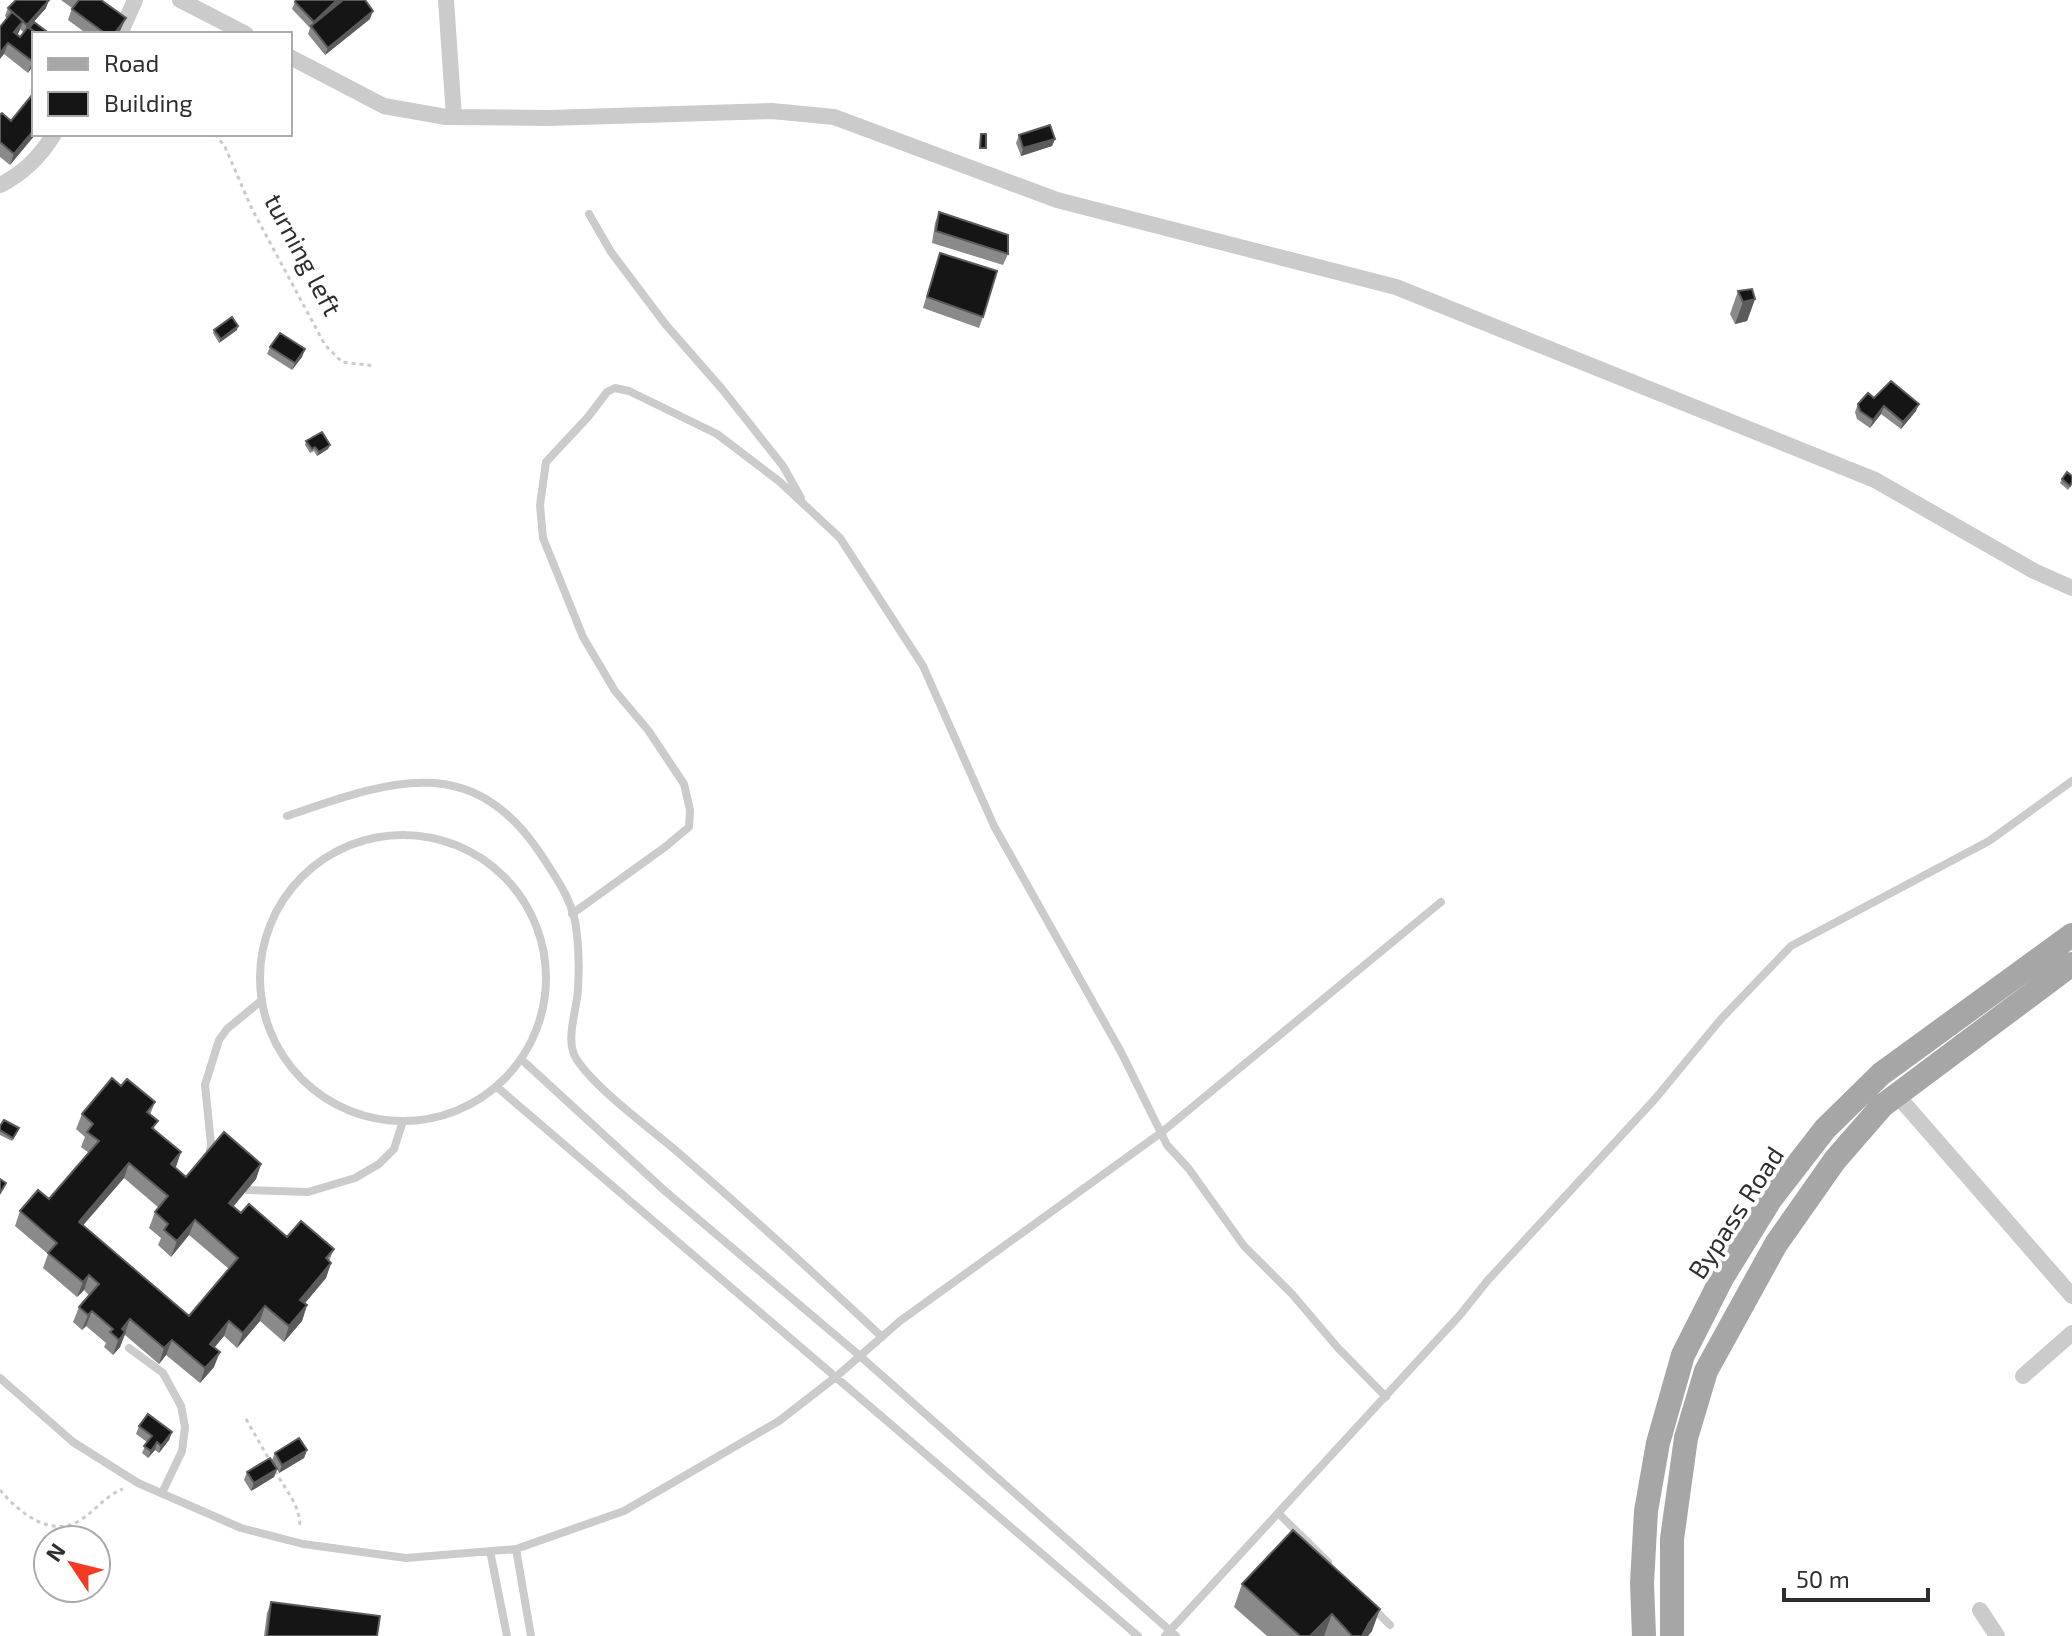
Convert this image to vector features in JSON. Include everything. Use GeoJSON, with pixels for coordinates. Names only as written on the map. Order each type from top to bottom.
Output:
{"type":"FeatureCollection","features":[{"type":"Feature","properties":{"kind":"main road","name":"Bypass Road"},"geometry":{"type":"LineString","coordinates":[[1644,1636],[1642,1583],[1646,1511],[1658,1443],[1683,1355],[1722,1278],[1770,1200],[1825,1129],[1881,1074],[2072,935]]}},
{"type":"Feature","properties":{"kind":"main road","name":"Bypass Road"},"geometry":{"type":"LineString","coordinates":[[1672,1636],[1672,1539],[1686,1438],[1706,1371],[1776,1244],[1835,1160],[1882,1106],[2072,964]]}},
{"type":"Feature","properties":{"kind":"street"},"geometry":{"type":"LineString","coordinates":[[121,32],[135,0]]}},
{"type":"Feature","properties":{"kind":"street"},"geometry":{"type":"LineString","coordinates":[[180,0],[242,32]]}},
{"type":"Feature","properties":{"kind":"street"},"geometry":{"type":"LineString","coordinates":[[446,0],[454,117]]}},
{"type":"Feature","properties":{"kind":"street"},"geometry":{"type":"LineString","coordinates":[[292,58],[384,106],[454,117],[549,118],[772,111],[834,117],[1057,200],[1396,287],[1875,480],[2034,571],[2072,588]]}},
{"type":"Feature","properties":{"kind":"street"},"geometry":{"type":"LineString","coordinates":[[0,185],[22,174],[53,136]]}},
{"type":"Feature","properties":{"kind":"street"},"geometry":{"type":"LineString","coordinates":[[1896,1094],[2072,1296]]}},
{"type":"Feature","properties":{"kind":"street"},"geometry":{"type":"LineString","coordinates":[[2023,1376],[2072,1333]]}},
{"type":"Feature","properties":{"kind":"street"},"geometry":{"type":"LineString","coordinates":[[1980,1610],[1997,1636]]}},
{"type":"Feature","properties":{"kind":"lane"},"geometry":{"type":"LineString","coordinates":[[589,214],[628,274],[783,466],[804,504]]}},
{"type":"Feature","properties":{"kind":"lane"},"geometry":{"type":"LineString","coordinates":[[572,914],[689,827],[690,810],[684,784],[648,730],[615,691],[583,637],[543,538],[540,505],[546,462],[607,392],[615,388],[629,391],[717,434],[804,504],[840,538],[923,666],[994,826],[1121,1052],[1167,1145],[1189,1169],[1244,1246],[1269,1269],[1386,1397]]}},
{"type":"Feature","properties":{"kind":"lane"},"geometry":{"type":"LineString","coordinates":[[287,816],[371,788],[437,781],[469,791],[500,807],[532,842],[567,893],[577,933],[578,989],[571,1041],[576,1058],[616,1098],[786,1247],[882,1337]]}},
{"type":"Feature","properties":{"kind":"lane"},"geometry":{"type":"LineString","coordinates":[[521,1059],[665,1191],[860,1356],[1170,1634],[1655,1099],[1721,1019],[1791,946],[1989,841],[2072,781]]}},
{"type":"Feature","properties":{"kind":"lane"},"geometry":{"type":"LineString","coordinates":[[400,834],[445,840],[486,860],[519,891],[540,932],[547,974],[542,1016],[521,1059],[497,1087],[459,1111],[414,1122],[368,1118],[326,1100],[292,1070],[269,1031],[262,1000],[259,986],[264,940],[283,898],[315,864],[355,842],[400,834]]}},
{"type":"Feature","properties":{"kind":"lane"},"geometry":{"type":"LineString","coordinates":[[0,1378],[73,1442],[138,1483],[241,1528],[303,1544],[406,1558],[516,1549],[624,1511],[779,1421],[900,1321],[1162,1132],[1441,902]]}},
{"type":"Feature","properties":{"kind":"lane"},"geometry":{"type":"LineString","coordinates":[[209,1159],[211,1144],[205,1085],[219,1040],[227,1029],[262,1000]]}},
{"type":"Feature","properties":{"kind":"lane"},"geometry":{"type":"LineString","coordinates":[[497,1087],[1138,1636]]}},
{"type":"Feature","properties":{"kind":"lane"},"geometry":{"type":"LineString","coordinates":[[247,1190],[308,1192],[355,1178],[379,1164],[394,1149],[403,1121]]}},
{"type":"Feature","properties":{"kind":"lane"},"geometry":{"type":"LineString","coordinates":[[129,1348],[163,1373],[181,1406],[185,1427],[182,1451],[162,1493]]}},
{"type":"Feature","properties":{"kind":"lane"},"geometry":{"type":"LineString","coordinates":[[1278,1513],[1334,1569]]}},
{"type":"Feature","properties":{"kind":"lane"},"geometry":{"type":"LineString","coordinates":[[516,1549],[531,1636]]}},
{"type":"Feature","properties":{"kind":"lane"},"geometry":{"type":"LineString","coordinates":[[490,1551],[507,1636]]}},
{"type":"Feature","properties":{"kind":"lane"},"geometry":{"type":"LineString","coordinates":[[1368,1603],[1390,1625]]}},
{"type":"Feature","properties":{"kind":"path","name":"turning left"},"geometry":{"type":"LineString","coordinates":[[217,136],[225,147],[252,209],[325,345],[342,362],[375,366]]}},
{"type":"Feature","properties":{"kind":"path"},"geometry":{"type":"LineString","coordinates":[[246,1419],[281,1483],[295,1498],[303,1544]]}},
{"type":"Feature","properties":{"kind":"path"},"geometry":{"type":"LineString","coordinates":[[0,1490],[15,1507],[35,1522],[62,1526],[80,1521],[108,1495],[138,1483]]}},
{"type":"Feature","properties":{"kind":"building"},"geometry":{"type":"Polygon","coordinates":[[[16,0],[49,0],[27,25],[8,8],[16,0]]]}},
{"type":"Feature","properties":{"kind":"building"},"geometry":{"type":"Polygon","coordinates":[[[79,0],[101,0],[126,18],[116,32],[103,32],[72,9],[79,0]]]}},
{"type":"Feature","properties":{"kind":"building"},"geometry":{"type":"Polygon","coordinates":[[[296,0],[337,0],[314,22],[296,0]]]}},
{"type":"Feature","properties":{"kind":"building"},"geometry":{"type":"Polygon","coordinates":[[[343,0],[365,0],[373,11],[328,48],[311,26],[343,0]]]}},
{"type":"Feature","properties":{"kind":"building"},"geometry":{"type":"Polygon","coordinates":[[[12,12],[23,21],[14,32],[20,37],[28,27],[35,32],[32,32],[32,61],[8,43],[0,53],[0,27],[12,12]]]}},
{"type":"Feature","properties":{"kind":"building"},"geometry":{"type":"Polygon","coordinates":[[[34,22],[47,32],[35,32],[29,28],[34,22]]]}},
{"type":"Feature","properties":{"kind":"building"},"geometry":{"type":"Polygon","coordinates":[[[32,95],[32,132],[14,154],[0,142],[0,115],[2,113],[11,121],[32,95]]]}},
{"type":"Feature","properties":{"kind":"building"},"geometry":{"type":"Polygon","coordinates":[[[1050,125],[1055,139],[1023,148],[1019,135],[1050,125]]]}},
{"type":"Feature","properties":{"kind":"building"},"geometry":{"type":"Polygon","coordinates":[[[981,134],[986,134],[986,148],[980,148],[981,134]]]}},
{"type":"Feature","properties":{"kind":"building"},"geometry":{"type":"Polygon","coordinates":[[[939,212],[1008,235],[1008,254],[936,231],[939,212]]]}},
{"type":"Feature","properties":{"kind":"building"},"geometry":{"type":"Polygon","coordinates":[[[940,253],[997,271],[983,317],[927,297],[940,253]]]}},
{"type":"Feature","properties":{"kind":"building"},"geometry":{"type":"Polygon","coordinates":[[[1752,289],[1755,299],[1743,302],[1738,291],[1752,289]]]}},
{"type":"Feature","properties":{"kind":"building"},"geometry":{"type":"Polygon","coordinates":[[[232,317],[238,326],[221,339],[214,330],[232,317]]]}},
{"type":"Feature","properties":{"kind":"building"},"geometry":{"type":"Polygon","coordinates":[[[280,333],[305,349],[295,363],[270,347],[280,333]]]}},
{"type":"Feature","properties":{"kind":"building"},"geometry":{"type":"Polygon","coordinates":[[[1891,381],[1919,404],[1903,422],[1884,406],[1873,420],[1860,411],[1858,404],[1868,393],[1874,398],[1891,381]]]}},
{"type":"Feature","properties":{"kind":"building"},"geometry":{"type":"Polygon","coordinates":[[[322,432],[330,445],[319,452],[306,441],[322,432]]]}},
{"type":"Feature","properties":{"kind":"building"},"geometry":{"type":"Polygon","coordinates":[[[2067,472],[2072,476],[2070,486],[2062,479],[2067,472]]]}},
{"type":"Feature","properties":{"kind":"building"},"geometry":{"type":"Polygon","coordinates":[[[112,1078],[121,1086],[127,1079],[155,1102],[147,1112],[158,1121],[152,1128],[181,1152],[171,1164],[186,1177],[224,1132],[261,1164],[229,1203],[241,1213],[249,1204],[287,1237],[301,1221],[334,1249],[326,1258],[331,1263],[300,1300],[307,1305],[289,1326],[265,1306],[243,1333],[229,1321],[210,1344],[220,1352],[205,1368],[172,1340],[164,1348],[130,1319],[122,1329],[125,1332],[119,1340],[110,1332],[113,1329],[92,1311],[88,1315],[79,1307],[99,1284],[89,1275],[83,1282],[48,1253],[57,1243],[20,1211],[38,1190],[49,1199],[99,1141],[87,1132],[93,1124],[82,1114],[112,1078]],[[129,1163],[79,1222],[189,1316],[238,1258],[195,1220],[177,1241],[164,1230],[168,1224],[155,1212],[168,1196],[129,1163]]]}},
{"type":"Feature","properties":{"kind":"building"},"geometry":{"type":"Polygon","coordinates":[[[4,1120],[19,1128],[13,1138],[0,1130],[4,1120]]]}},
{"type":"Feature","properties":{"kind":"building"},"geometry":{"type":"Polygon","coordinates":[[[0,1179],[6,1183],[0,1193],[0,1179]]]}},
{"type":"Feature","properties":{"kind":"building"},"geometry":{"type":"Polygon","coordinates":[[[148,1414],[172,1432],[161,1446],[157,1442],[151,1451],[144,1446],[152,1436],[139,1426],[148,1414]]]}},
{"type":"Feature","properties":{"kind":"building"},"geometry":{"type":"Polygon","coordinates":[[[299,1438],[307,1450],[282,1465],[275,1453],[299,1438]]]}},
{"type":"Feature","properties":{"kind":"building"},"geometry":{"type":"Polygon","coordinates":[[[270,1458],[277,1469],[254,1483],[247,1472],[270,1458]]]}},
{"type":"Feature","properties":{"kind":"building"},"geometry":{"type":"Polygon","coordinates":[[[1293,1530],[1380,1609],[1362,1636],[1352,1636],[1332,1614],[1310,1636],[1300,1636],[1242,1584],[1293,1530]]]}},
{"type":"Feature","properties":{"kind":"building"},"geometry":{"type":"Polygon","coordinates":[[[271,1602],[380,1616],[377,1636],[267,1636],[271,1602]]]}}]}
